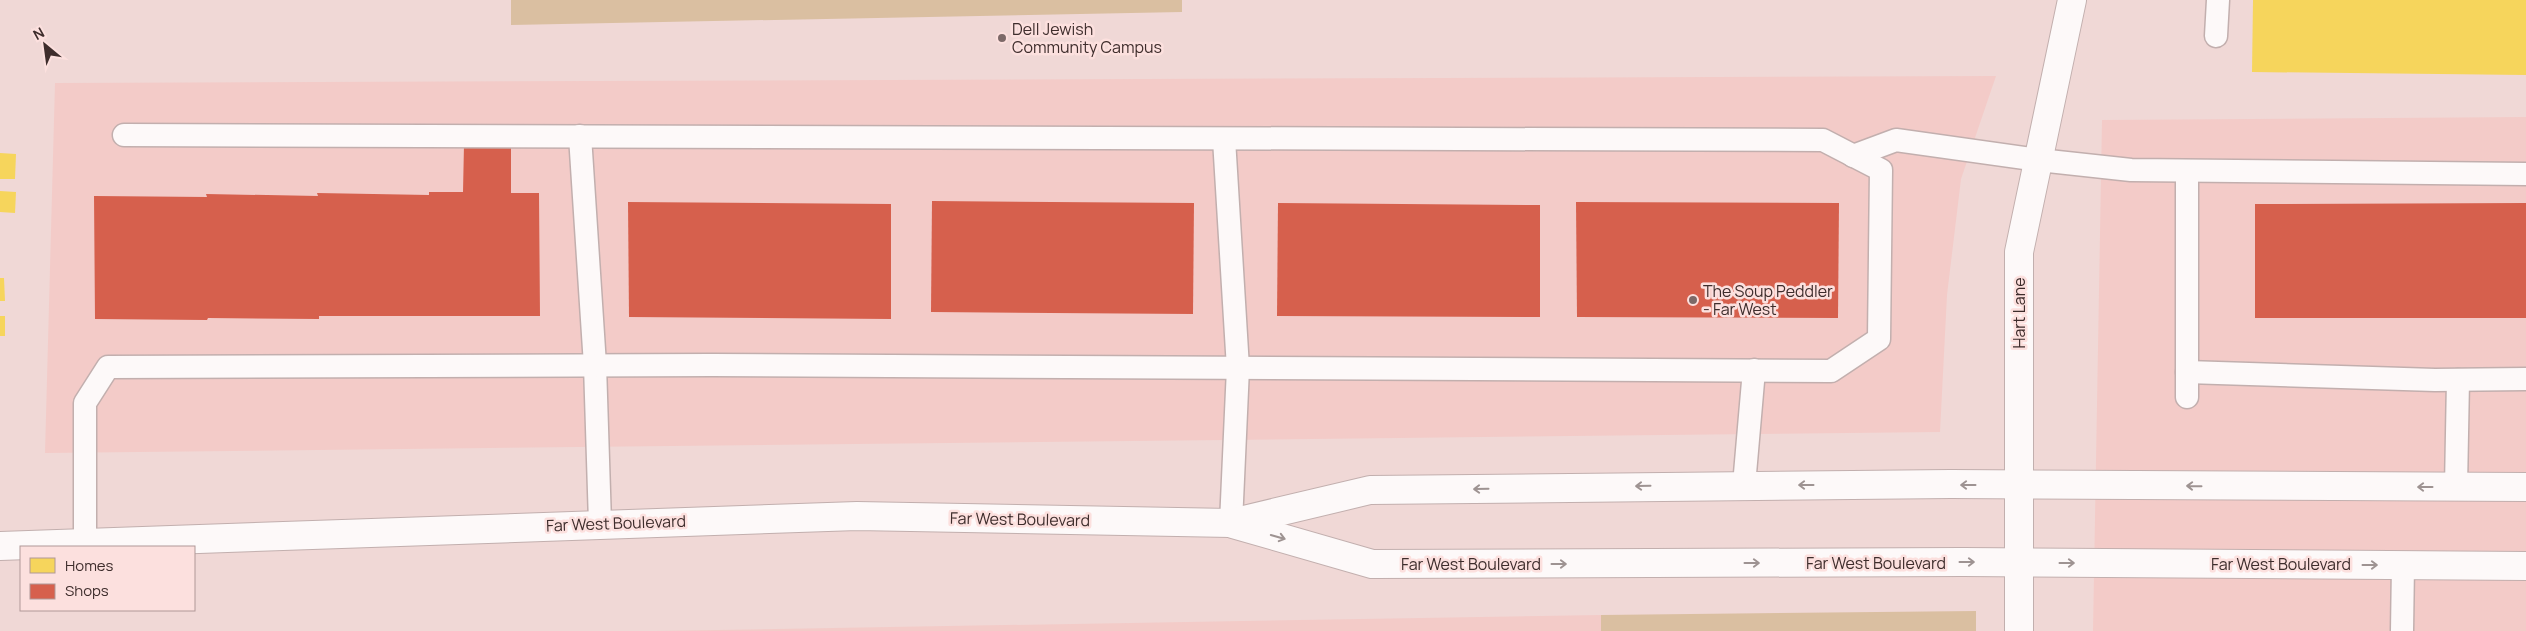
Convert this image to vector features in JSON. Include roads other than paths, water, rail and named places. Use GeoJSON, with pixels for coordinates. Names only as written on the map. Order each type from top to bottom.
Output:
{"type":"FeatureCollection","features":[{"type":"Feature","properties":{"kind":"street","name":"Hart Lane"},"geometry":{"type":"LineString","coordinates":[[2019,631],[2017,485],[2019,252],[2072,0]]}},
{"type":"Feature","properties":{"kind":"street","name":"Far West Boulevard"},"geometry":{"type":"LineString","coordinates":[[0,546],[600,523],[857,516],[1231,523],[1370,490],[1744,485],[2526,487]]}},
{"type":"Feature","properties":{"kind":"street","name":"Far West Boulevard"},"geometry":{"type":"LineString","coordinates":[[1231,523],[1372,564],[2018,563],[2526,566]]}},
{"type":"Feature","properties":{"kind":"lane"},"geometry":{"type":"LineString","coordinates":[[2216,36],[2218,0]]}},
{"type":"Feature","properties":{"kind":"lane"},"geometry":{"type":"LineString","coordinates":[[85,542],[85,403],[108,367],[595,365],[1831,370],[1879,339],[1881,170],[1823,140],[124,135]]}},
{"type":"Feature","properties":{"kind":"lane"},"geometry":{"type":"LineString","coordinates":[[580,136],[595,365],[600,523]]}},
{"type":"Feature","properties":{"kind":"lane"},"geometry":{"type":"LineString","coordinates":[[1224,138],[1238,368],[1231,523]]}},
{"type":"Feature","properties":{"kind":"lane"},"geometry":{"type":"LineString","coordinates":[[1853,156],[1896,140],[2039,160],[2130,170],[2526,174]]}},
{"type":"Feature","properties":{"kind":"lane"},"geometry":{"type":"LineString","coordinates":[[2187,171],[2187,397]]}},
{"type":"Feature","properties":{"kind":"lane"},"geometry":{"type":"LineString","coordinates":[[1744,485],[1754,370]]}},
{"type":"Feature","properties":{"kind":"lane"},"geometry":{"type":"LineString","coordinates":[[2187,372],[2458,380],[2526,379]]}},
{"type":"Feature","properties":{"kind":"lane"},"geometry":{"type":"LineString","coordinates":[[2456,487],[2458,380]]}},
{"type":"Feature","properties":{"kind":"lane"},"geometry":{"type":"LineString","coordinates":[[2402,631],[2403,565]]}},
{"type":"Feature","properties":{"kind":"place","name":"Dell Jewish Community Campus"},"geometry":{"type":"Point","coordinates":[1002,38]}},
{"type":"Feature","properties":{"kind":"place","name":"The Soup Peddler - Far West"},"geometry":{"type":"Point","coordinates":[1693,300]}}]}
